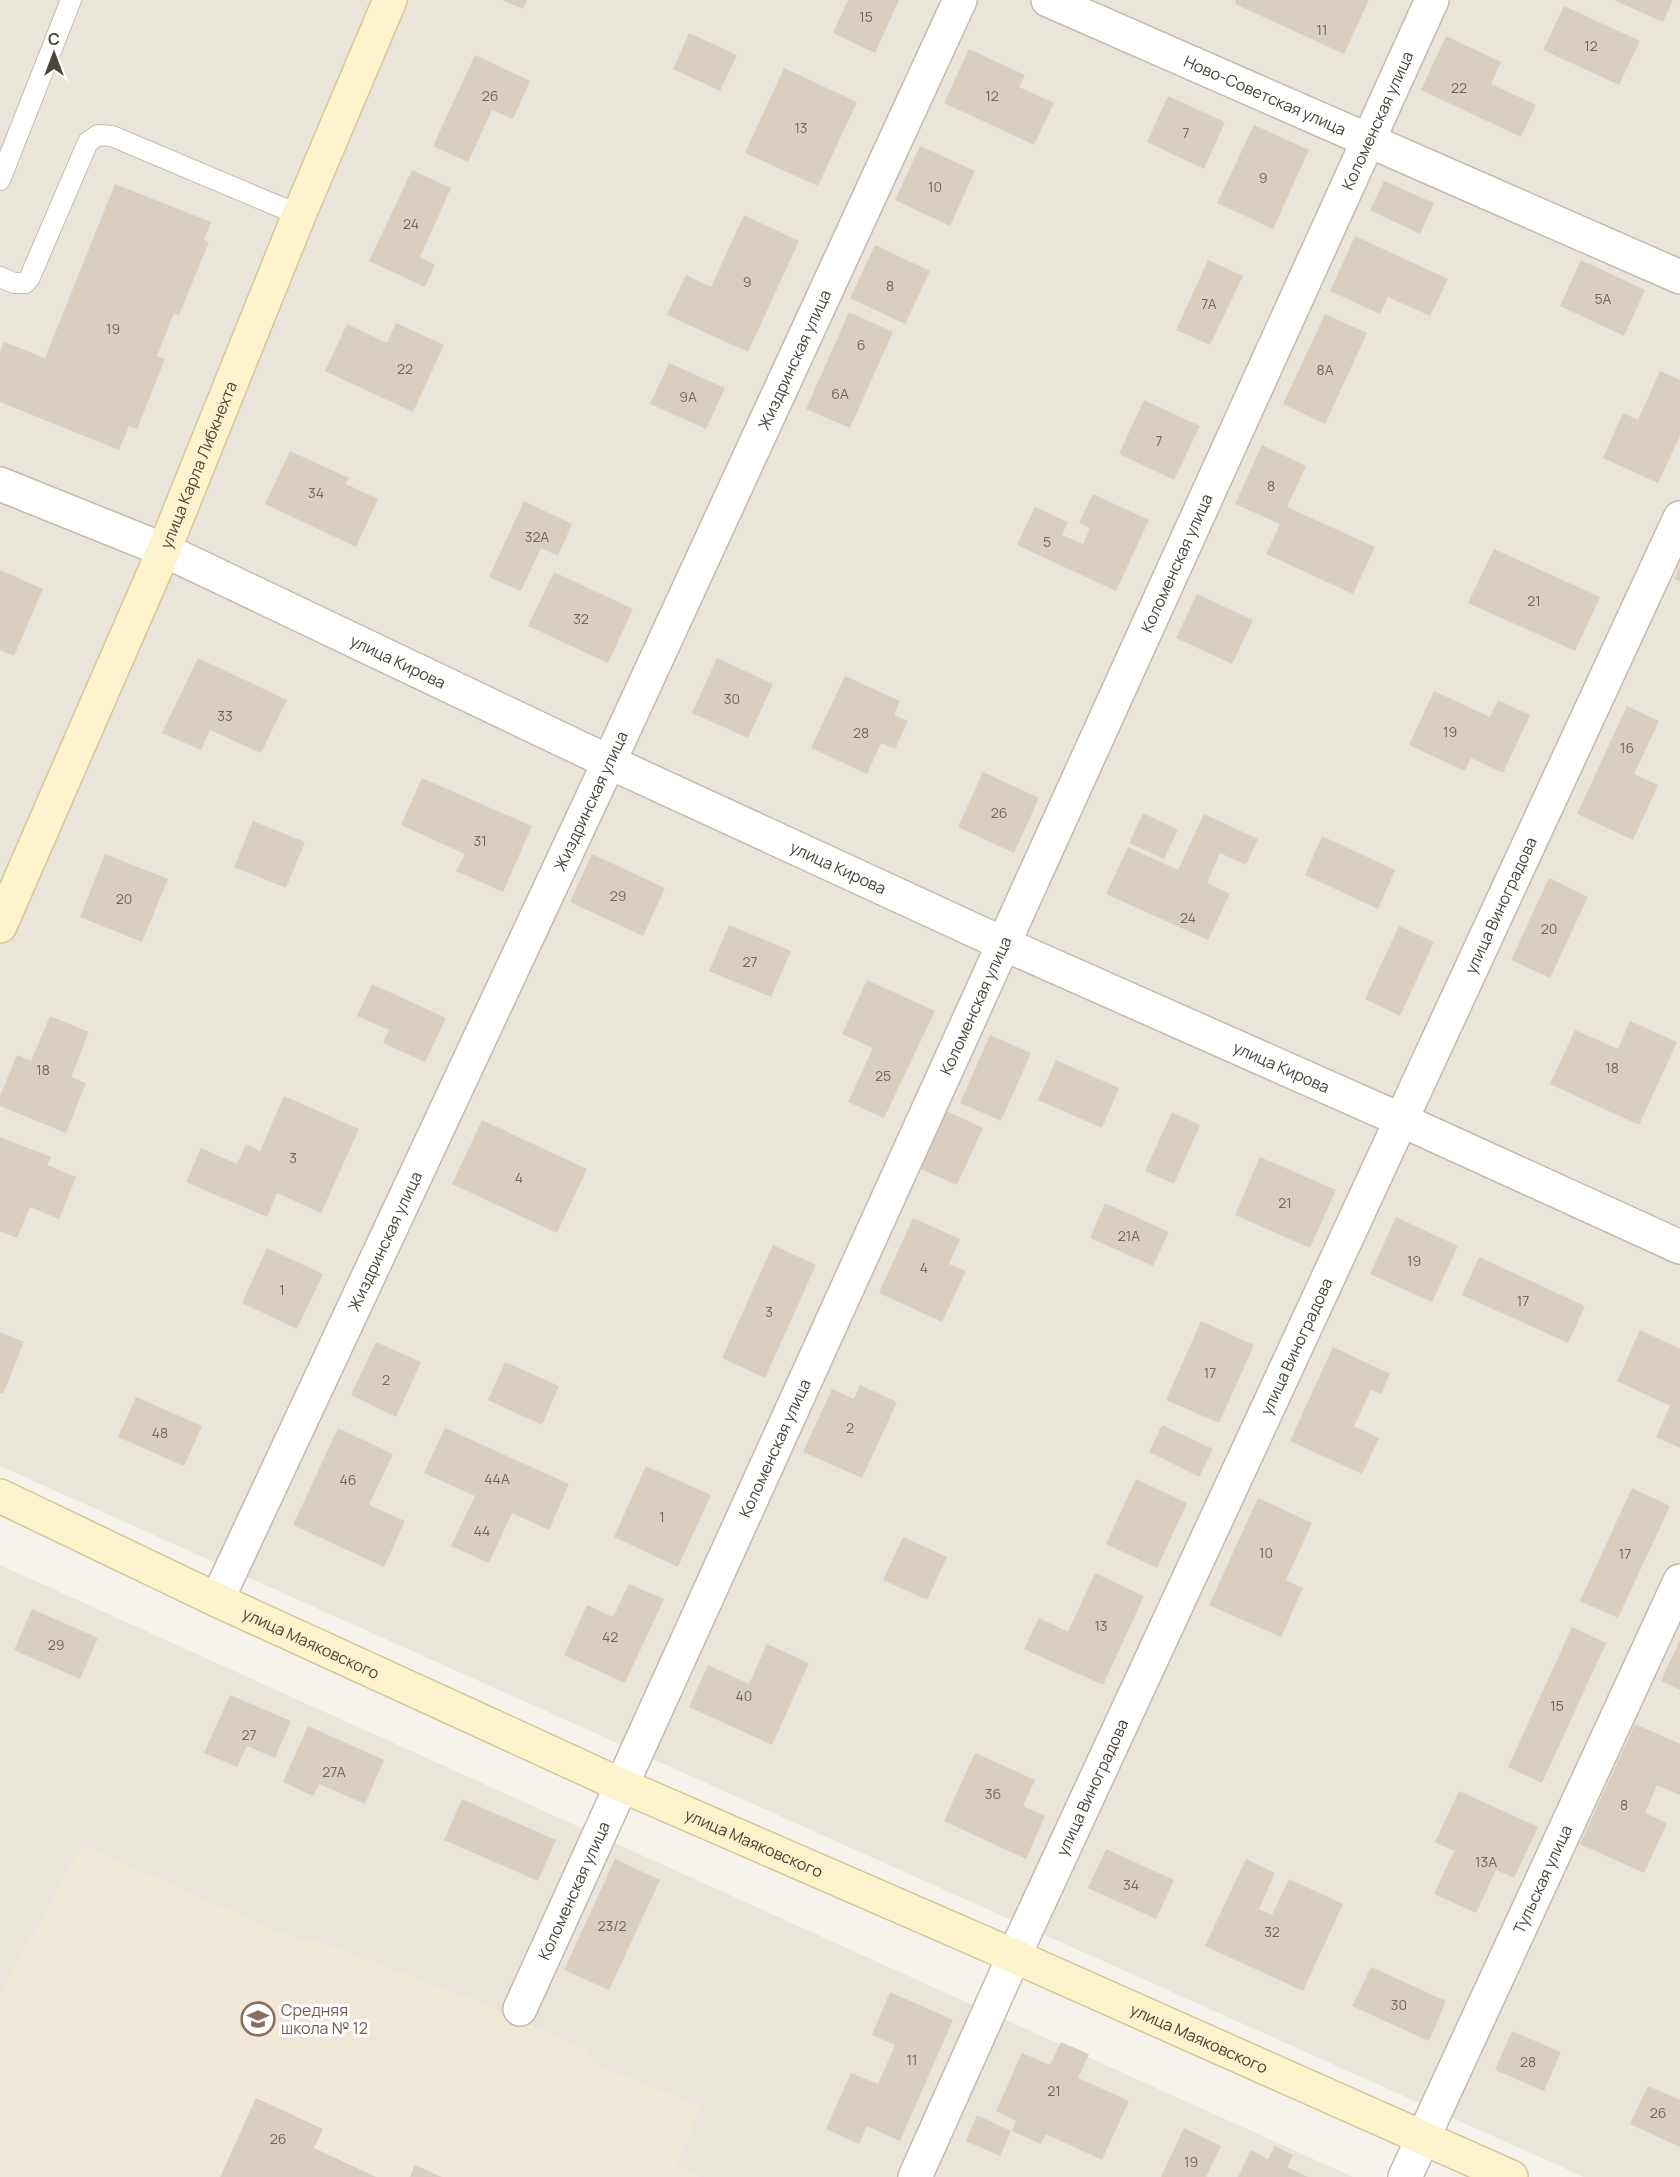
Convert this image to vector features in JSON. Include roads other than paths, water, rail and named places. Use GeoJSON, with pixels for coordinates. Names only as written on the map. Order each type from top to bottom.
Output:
{"type":"FeatureCollection","features":[{"type":"Feature","properties":{"kind":"street","name":"улица Карла Либкнехта"},"geometry":{"type":"LineString","coordinates":[[0,926],[164,550],[299,215],[390,0]]}},
{"type":"Feature","properties":{"kind":"street","name":"Жиздринская улица"},"geometry":{"type":"LineString","coordinates":[[217,1600],[609,762],[960,0]]}},
{"type":"Feature","properties":{"kind":"street","name":"Ново-Советская улица"},"geometry":{"type":"LineString","coordinates":[[1048,0],[1680,277]]}},
{"type":"Feature","properties":{"kind":"street","name":"Коломенская улица"},"geometry":{"type":"LineString","coordinates":[[520,2010],[1432,0]]}},
{"type":"Feature","properties":{"kind":"street","name":"улица Кирова"},"geometry":{"type":"LineString","coordinates":[[0,484],[164,550],[609,762],[1004,944],[1399,1119],[1680,1247]]}},
{"type":"Feature","properties":{"kind":"street","name":"улица Виноградова"},"geometry":{"type":"LineString","coordinates":[[915,2177],[1014,1956],[1399,1119],[1680,518]]}},
{"type":"Feature","properties":{"kind":"street","name":"улица Маяковского"},"geometry":{"type":"LineString","coordinates":[[0,1496],[217,1600],[621,1785],[1014,1956],[1511,2177]]}},
{"type":"Feature","properties":{"kind":"street","name":"Тульская улица"},"geometry":{"type":"LineString","coordinates":[[1405,2177],[1680,1581]]}},
{"type":"Feature","properties":{"kind":"lane"},"geometry":{"type":"LineString","coordinates":[[0,180],[71,0]]}},
{"type":"Feature","properties":{"kind":"lane"},"geometry":{"type":"LineString","coordinates":[[0,277],[14,283],[24,283],[30,277],[88,142],[98,135],[112,136],[299,215]]}},
{"type":"Feature","properties":{"kind":"place","name":"Средняя школа № 12"},"geometry":{"type":"Point","coordinates":[258,2019]}}]}
